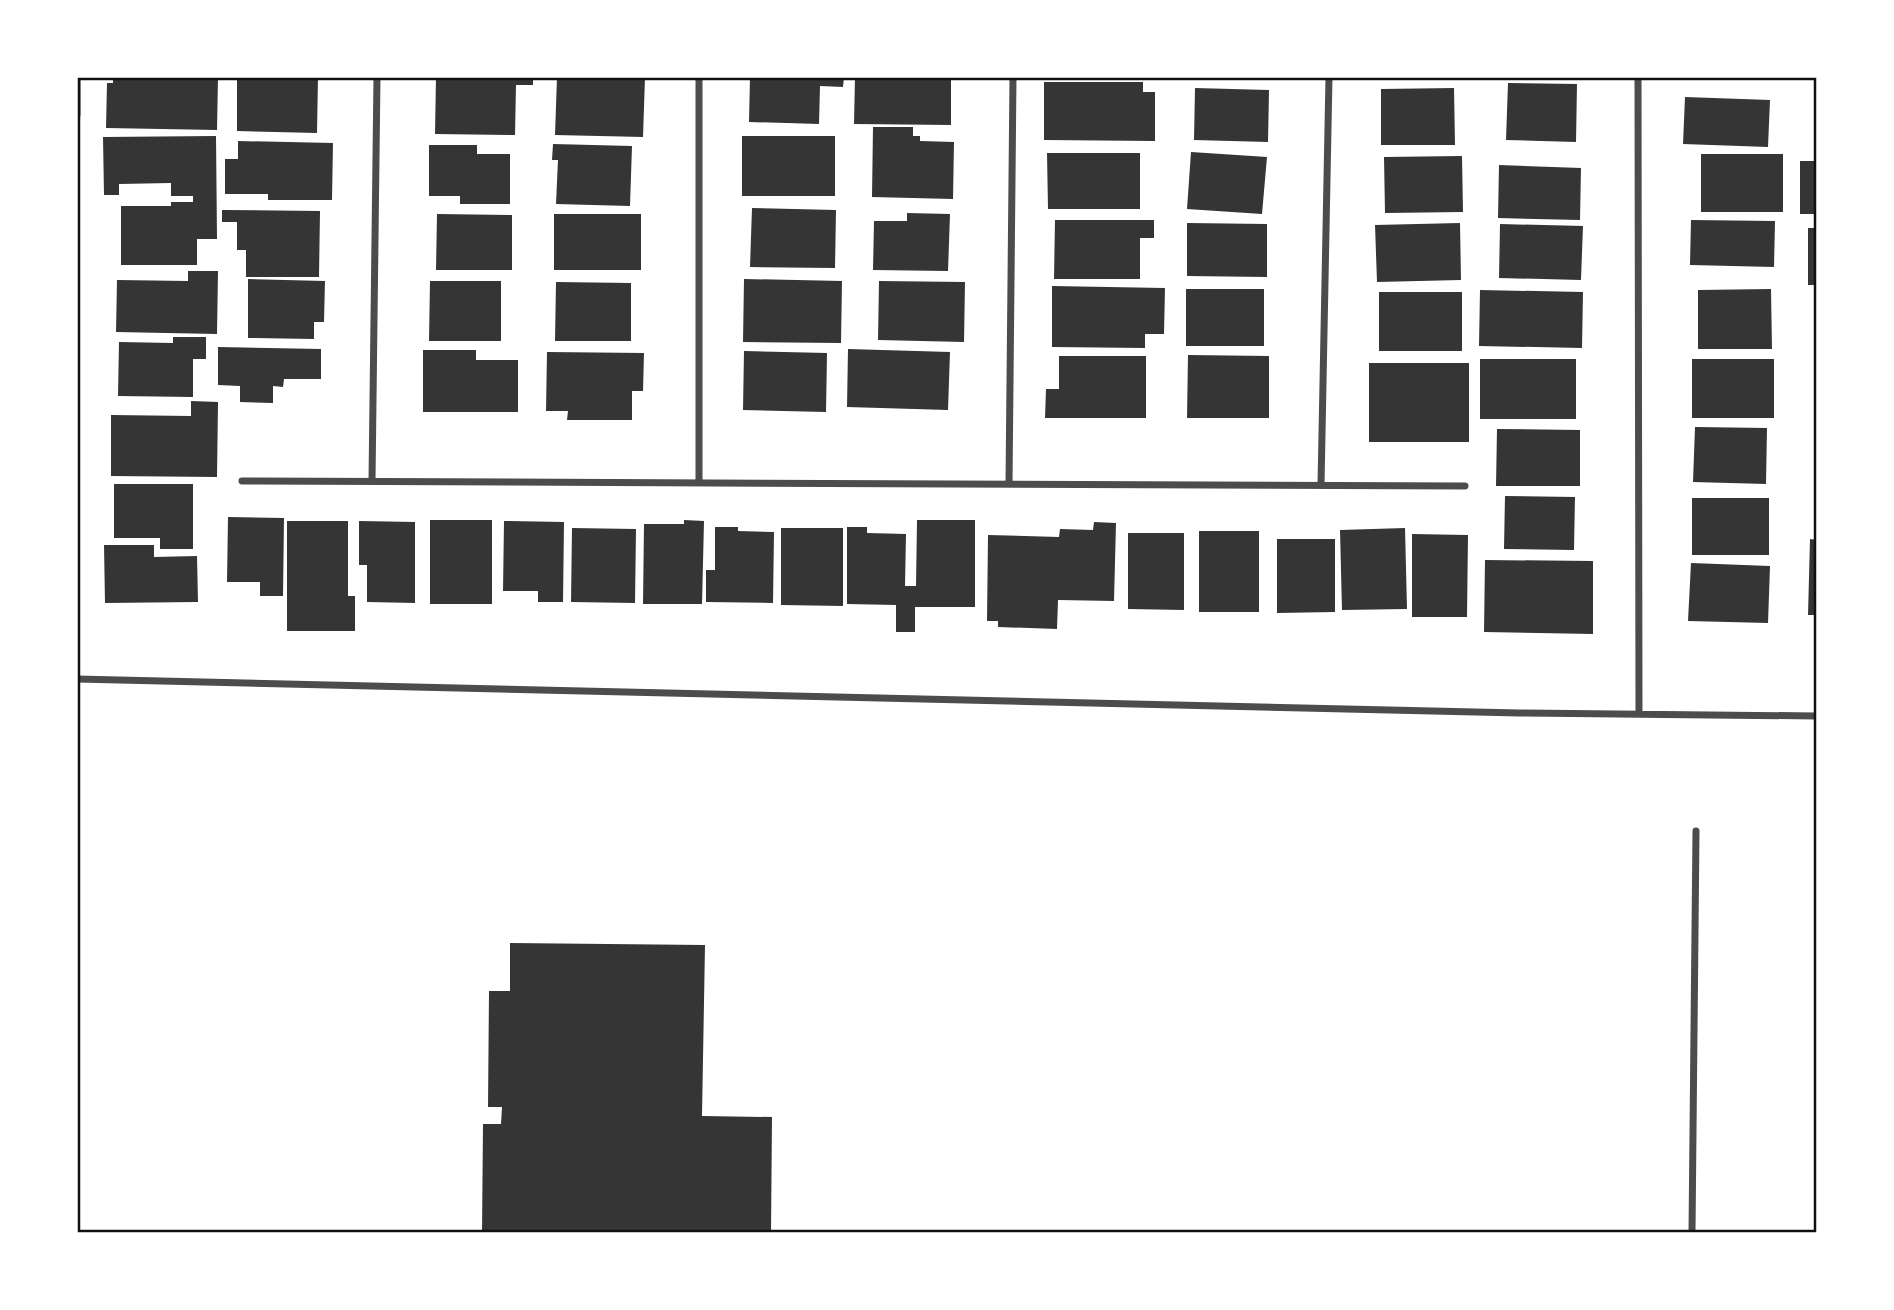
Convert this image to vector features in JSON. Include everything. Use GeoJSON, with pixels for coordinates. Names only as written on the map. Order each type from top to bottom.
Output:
{"type":"FeatureCollection","features":[{"type":"Feature","properties":{"kind":"street"},"geometry":{"type":"LineString","coordinates":[[77,77],[77,115]]}},
{"type":"Feature","properties":{"kind":"street"},"geometry":{"type":"LineString","coordinates":[[372,481],[377,77]]}},
{"type":"Feature","properties":{"kind":"street"},"geometry":{"type":"LineString","coordinates":[[699,77],[699,482]]}},
{"type":"Feature","properties":{"kind":"street"},"geometry":{"type":"LineString","coordinates":[[1009,484],[1013,77]]}},
{"type":"Feature","properties":{"kind":"street"},"geometry":{"type":"LineString","coordinates":[[1321,485],[1329,77]]}},
{"type":"Feature","properties":{"kind":"street"},"geometry":{"type":"LineString","coordinates":[[1638,77],[1639,714]]}},
{"type":"Feature","properties":{"kind":"street"},"geometry":{"type":"LineString","coordinates":[[242,481],[1465,486]]}},
{"type":"Feature","properties":{"kind":"street"},"geometry":{"type":"LineString","coordinates":[[77,678],[1817,716]]}},
{"type":"Feature","properties":{"kind":"street"},"geometry":{"type":"LineString","coordinates":[[1692,1233],[1696,831]]}},
{"type":"Feature","properties":{"kind":"building"},"geometry":{"type":"Polygon","coordinates":[[[113,77],[218,77],[217,130],[106,128],[107,83],[113,83],[113,77]]]}},
{"type":"Feature","properties":{"kind":"building"},"geometry":{"type":"Polygon","coordinates":[[[237,77],[318,77],[317,133],[237,131],[237,77]]]}},
{"type":"Feature","properties":{"kind":"building"},"geometry":{"type":"Polygon","coordinates":[[[436,77],[533,77],[533,85],[516,85],[515,135],[435,134],[436,77]]]}},
{"type":"Feature","properties":{"kind":"building"},"geometry":{"type":"Polygon","coordinates":[[[557,77],[645,77],[643,137],[555,135],[557,77]]]}},
{"type":"Feature","properties":{"kind":"building"},"geometry":{"type":"Polygon","coordinates":[[[750,77],[844,77],[843,87],[820,86],[819,124],[749,122],[750,77]]]}},
{"type":"Feature","properties":{"kind":"building"},"geometry":{"type":"Polygon","coordinates":[[[855,77],[951,77],[951,125],[854,124],[855,77]]]}},
{"type":"Feature","properties":{"kind":"building"},"geometry":{"type":"Polygon","coordinates":[[[1167,77],[1167,80],[1055,79],[1167,77]]]}},
{"type":"Feature","properties":{"kind":"building"},"geometry":{"type":"Polygon","coordinates":[[[1283,77],[1283,80],[1233,79],[1283,77]]]}},
{"type":"Feature","properties":{"kind":"building"},"geometry":{"type":"Polygon","coordinates":[[[1044,82],[1143,82],[1143,92],[1155,92],[1155,141],[1044,140],[1044,82]]]}},
{"type":"Feature","properties":{"kind":"building"},"geometry":{"type":"Polygon","coordinates":[[[1508,83],[1577,84],[1576,142],[1506,140],[1508,83]]]}},
{"type":"Feature","properties":{"kind":"building"},"geometry":{"type":"Polygon","coordinates":[[[1195,88],[1269,90],[1268,142],[1194,140],[1195,88]]]}},
{"type":"Feature","properties":{"kind":"building"},"geometry":{"type":"Polygon","coordinates":[[[1454,88],[1455,145],[1381,145],[1381,89],[1454,88]]]}},
{"type":"Feature","properties":{"kind":"building"},"geometry":{"type":"Polygon","coordinates":[[[1685,97],[1770,100],[1768,147],[1683,144],[1685,97]]]}},
{"type":"Feature","properties":{"kind":"building"},"geometry":{"type":"Polygon","coordinates":[[[873,127],[913,127],[913,136],[920,136],[920,141],[954,142],[953,199],[872,197],[873,127]]]}},
{"type":"Feature","properties":{"kind":"building"},"geometry":{"type":"Polygon","coordinates":[[[216,136],[217,239],[197,239],[197,265],[121,265],[121,206],[171,206],[171,202],[193,202],[193,196],[171,196],[171,183],[119,184],[119,195],[104,195],[103,137],[216,136]]]}},
{"type":"Feature","properties":{"kind":"building"},"geometry":{"type":"Polygon","coordinates":[[[742,136],[835,136],[835,196],[742,196],[742,136]]]}},
{"type":"Feature","properties":{"kind":"building"},"geometry":{"type":"Polygon","coordinates":[[[238,141],[333,143],[332,200],[268,200],[268,194],[225,194],[225,159],[238,159],[238,141]]]}},
{"type":"Feature","properties":{"kind":"building"},"geometry":{"type":"Polygon","coordinates":[[[553,144],[632,146],[630,206],[556,204],[558,160],[552,160],[553,144]]]}},
{"type":"Feature","properties":{"kind":"building"},"geometry":{"type":"Polygon","coordinates":[[[429,145],[477,145],[477,154],[510,154],[510,204],[460,204],[460,196],[429,196],[429,145]]]}},
{"type":"Feature","properties":{"kind":"building"},"geometry":{"type":"Polygon","coordinates":[[[1191,152],[1267,157],[1262,214],[1187,209],[1191,152]]]}},
{"type":"Feature","properties":{"kind":"building"},"geometry":{"type":"Polygon","coordinates":[[[1047,153],[1140,153],[1140,209],[1048,209],[1047,153]]]}},
{"type":"Feature","properties":{"kind":"building"},"geometry":{"type":"Polygon","coordinates":[[[1701,154],[1783,154],[1783,212],[1701,212],[1701,154]]]}},
{"type":"Feature","properties":{"kind":"building"},"geometry":{"type":"Polygon","coordinates":[[[1462,156],[1463,212],[1385,213],[1384,157],[1462,156]]]}},
{"type":"Feature","properties":{"kind":"building"},"geometry":{"type":"Polygon","coordinates":[[[1800,161],[1817,161],[1817,214],[1800,214],[1800,161]]]}},
{"type":"Feature","properties":{"kind":"building"},"geometry":{"type":"Polygon","coordinates":[[[1499,165],[1581,168],[1580,220],[1498,218],[1499,165]]]}},
{"type":"Feature","properties":{"kind":"building"},"geometry":{"type":"Polygon","coordinates":[[[752,208],[836,210],[835,268],[750,267],[752,208]]]}},
{"type":"Feature","properties":{"kind":"building"},"geometry":{"type":"Polygon","coordinates":[[[222,210],[320,211],[319,277],[246,277],[246,250],[237,250],[237,222],[222,222],[222,210]]]}},
{"type":"Feature","properties":{"kind":"building"},"geometry":{"type":"Polygon","coordinates":[[[907,213],[950,214],[948,271],[873,270],[874,221],[907,221],[907,213]]]}},
{"type":"Feature","properties":{"kind":"building"},"geometry":{"type":"Polygon","coordinates":[[[437,214],[512,215],[512,270],[436,270],[437,214]]]}},
{"type":"Feature","properties":{"kind":"building"},"geometry":{"type":"Polygon","coordinates":[[[554,214],[641,214],[641,270],[554,270],[554,214]]]}},
{"type":"Feature","properties":{"kind":"building"},"geometry":{"type":"Polygon","coordinates":[[[1055,220],[1154,220],[1154,238],[1140,238],[1140,279],[1054,279],[1055,220]]]}},
{"type":"Feature","properties":{"kind":"building"},"geometry":{"type":"Polygon","coordinates":[[[1691,220],[1775,221],[1774,267],[1690,265],[1691,220]]]}},
{"type":"Feature","properties":{"kind":"building"},"geometry":{"type":"Polygon","coordinates":[[[1187,223],[1267,224],[1267,277],[1187,276],[1187,223]]]}},
{"type":"Feature","properties":{"kind":"building"},"geometry":{"type":"Polygon","coordinates":[[[1460,223],[1461,280],[1377,282],[1375,225],[1460,223]]]}},
{"type":"Feature","properties":{"kind":"building"},"geometry":{"type":"Polygon","coordinates":[[[1500,224],[1583,226],[1581,280],[1499,278],[1500,224]]]}},
{"type":"Feature","properties":{"kind":"building"},"geometry":{"type":"Polygon","coordinates":[[[1808,228],[1817,228],[1817,285],[1808,285],[1808,228]]]}},
{"type":"Feature","properties":{"kind":"building"},"geometry":{"type":"Polygon","coordinates":[[[188,271],[218,271],[217,334],[116,332],[117,280],[188,281],[188,271]]]}},
{"type":"Feature","properties":{"kind":"building"},"geometry":{"type":"Polygon","coordinates":[[[248,279],[325,281],[324,322],[314,322],[314,339],[248,338],[248,279]]]}},
{"type":"Feature","properties":{"kind":"building"},"geometry":{"type":"Polygon","coordinates":[[[744,279],[842,281],[841,343],[743,342],[744,279]]]}},
{"type":"Feature","properties":{"kind":"building"},"geometry":{"type":"Polygon","coordinates":[[[430,281],[501,281],[501,341],[429,341],[430,281]]]}},
{"type":"Feature","properties":{"kind":"building"},"geometry":{"type":"Polygon","coordinates":[[[879,281],[965,282],[964,342],[878,340],[879,281]]]}},
{"type":"Feature","properties":{"kind":"building"},"geometry":{"type":"Polygon","coordinates":[[[556,282],[631,283],[631,341],[555,341],[556,282]]]}},
{"type":"Feature","properties":{"kind":"building"},"geometry":{"type":"Polygon","coordinates":[[[1052,286],[1165,288],[1164,334],[1145,334],[1145,348],[1052,347],[1052,286]]]}},
{"type":"Feature","properties":{"kind":"building"},"geometry":{"type":"Polygon","coordinates":[[[1186,289],[1264,289],[1264,346],[1186,346],[1186,289]]]}},
{"type":"Feature","properties":{"kind":"building"},"geometry":{"type":"Polygon","coordinates":[[[1771,289],[1772,349],[1698,349],[1698,290],[1771,289]]]}},
{"type":"Feature","properties":{"kind":"building"},"geometry":{"type":"Polygon","coordinates":[[[1480,290],[1583,292],[1582,348],[1479,346],[1480,290]]]}},
{"type":"Feature","properties":{"kind":"building"},"geometry":{"type":"Polygon","coordinates":[[[1379,292],[1462,292],[1462,351],[1379,351],[1379,292]]]}},
{"type":"Feature","properties":{"kind":"building"},"geometry":{"type":"Polygon","coordinates":[[[173,337],[206,337],[206,359],[193,359],[193,397],[118,396],[119,342],[173,343],[173,337]]]}},
{"type":"Feature","properties":{"kind":"building"},"geometry":{"type":"Polygon","coordinates":[[[218,347],[321,349],[321,379],[284,379],[283,387],[273,386],[273,403],[240,402],[240,386],[218,385],[218,347]]]}},
{"type":"Feature","properties":{"kind":"building"},"geometry":{"type":"Polygon","coordinates":[[[848,349],[950,352],[948,410],[847,407],[848,349]]]}},
{"type":"Feature","properties":{"kind":"building"},"geometry":{"type":"Polygon","coordinates":[[[423,350],[476,350],[476,360],[518,360],[518,412],[423,412],[423,350]]]}},
{"type":"Feature","properties":{"kind":"building"},"geometry":{"type":"Polygon","coordinates":[[[744,351],[827,353],[826,412],[743,410],[744,351]]]}},
{"type":"Feature","properties":{"kind":"building"},"geometry":{"type":"Polygon","coordinates":[[[547,352],[644,353],[643,391],[632,391],[632,420],[567,420],[568,411],[546,411],[547,352]]]}},
{"type":"Feature","properties":{"kind":"building"},"geometry":{"type":"Polygon","coordinates":[[[1188,355],[1269,356],[1269,418],[1187,418],[1188,355]]]}},
{"type":"Feature","properties":{"kind":"building"},"geometry":{"type":"Polygon","coordinates":[[[1059,356],[1146,356],[1146,418],[1045,418],[1046,389],[1059,389],[1059,356]]]}},
{"type":"Feature","properties":{"kind":"building"},"geometry":{"type":"Polygon","coordinates":[[[1480,359],[1576,359],[1576,419],[1480,419],[1480,359]]]}},
{"type":"Feature","properties":{"kind":"building"},"geometry":{"type":"Polygon","coordinates":[[[1692,359],[1774,359],[1774,418],[1692,418],[1692,359]]]}},
{"type":"Feature","properties":{"kind":"building"},"geometry":{"type":"Polygon","coordinates":[[[1369,363],[1469,363],[1469,442],[1369,442],[1369,363]]]}},
{"type":"Feature","properties":{"kind":"building"},"geometry":{"type":"Polygon","coordinates":[[[191,401],[218,402],[217,477],[111,476],[111,415],[191,416],[191,401]]]}},
{"type":"Feature","properties":{"kind":"building"},"geometry":{"type":"Polygon","coordinates":[[[1695,427],[1767,428],[1766,484],[1693,482],[1695,427]]]}},
{"type":"Feature","properties":{"kind":"building"},"geometry":{"type":"Polygon","coordinates":[[[1497,429],[1580,430],[1580,486],[1496,486],[1497,429]]]}},
{"type":"Feature","properties":{"kind":"building"},"geometry":{"type":"Polygon","coordinates":[[[114,484],[193,484],[193,549],[160,549],[160,538],[114,538],[114,484]]]}},
{"type":"Feature","properties":{"kind":"building"},"geometry":{"type":"Polygon","coordinates":[[[1505,496],[1575,497],[1574,550],[1504,549],[1505,496]]]}},
{"type":"Feature","properties":{"kind":"building"},"geometry":{"type":"Polygon","coordinates":[[[1692,498],[1769,498],[1769,555],[1692,555],[1692,498]]]}},
{"type":"Feature","properties":{"kind":"building"},"geometry":{"type":"Polygon","coordinates":[[[228,517],[284,518],[283,596],[260,596],[260,582],[227,582],[228,517]]]}},
{"type":"Feature","properties":{"kind":"building"},"geometry":{"type":"Polygon","coordinates":[[[430,520],[492,520],[492,604],[430,604],[430,520]]]}},
{"type":"Feature","properties":{"kind":"building"},"geometry":{"type":"Polygon","coordinates":[[[684,520],[704,521],[702,604],[643,604],[644,524],[684,524],[684,520]]]}},
{"type":"Feature","properties":{"kind":"building"},"geometry":{"type":"Polygon","coordinates":[[[917,520],[975,520],[975,607],[915,607],[915,632],[896,632],[896,605],[847,604],[847,527],[867,527],[867,533],[906,534],[905,586],[916,586],[917,520]]]}},
{"type":"Feature","properties":{"kind":"building"},"geometry":{"type":"Polygon","coordinates":[[[287,521],[348,521],[348,596],[355,596],[355,631],[287,631],[287,521]]]}},
{"type":"Feature","properties":{"kind":"building"},"geometry":{"type":"Polygon","coordinates":[[[359,521],[415,522],[415,603],[367,602],[367,565],[359,565],[359,521]]]}},
{"type":"Feature","properties":{"kind":"building"},"geometry":{"type":"Polygon","coordinates":[[[504,521],[564,522],[563,602],[538,602],[538,591],[503,591],[504,521]]]}},
{"type":"Feature","properties":{"kind":"building"},"geometry":{"type":"Polygon","coordinates":[[[1094,522],[1116,523],[1114,601],[1058,600],[1057,629],[998,627],[998,621],[987,621],[988,535],[1059,537],[1060,529],[1093,530],[1094,522]]]}},
{"type":"Feature","properties":{"kind":"building"},"geometry":{"type":"Polygon","coordinates":[[[715,527],[774,532],[773,603],[706,602],[706,570],[715,570],[715,527]]]}},
{"type":"Feature","properties":{"kind":"building"},"geometry":{"type":"Polygon","coordinates":[[[572,528],[636,529],[635,603],[571,602],[572,528]]]}},
{"type":"Feature","properties":{"kind":"building"},"geometry":{"type":"Polygon","coordinates":[[[781,528],[843,528],[843,606],[781,605],[781,528]]]}},
{"type":"Feature","properties":{"kind":"building"},"geometry":{"type":"Polygon","coordinates":[[[1405,528],[1407,609],[1342,610],[1340,530],[1405,528]]]}},
{"type":"Feature","properties":{"kind":"building"},"geometry":{"type":"Polygon","coordinates":[[[1199,531],[1259,531],[1259,612],[1199,612],[1199,531]]]}},
{"type":"Feature","properties":{"kind":"building"},"geometry":{"type":"Polygon","coordinates":[[[1128,533],[1184,533],[1184,610],[1128,609],[1128,533]]]}},
{"type":"Feature","properties":{"kind":"building"},"geometry":{"type":"Polygon","coordinates":[[[1412,534],[1468,535],[1467,617],[1412,617],[1412,534]]]}},
{"type":"Feature","properties":{"kind":"building"},"geometry":{"type":"Polygon","coordinates":[[[1277,539],[1335,539],[1335,612],[1277,613],[1277,539]]]}},
{"type":"Feature","properties":{"kind":"building"},"geometry":{"type":"Polygon","coordinates":[[[1810,539],[1817,540],[1817,615],[1808,615],[1810,539]]]}},
{"type":"Feature","properties":{"kind":"building"},"geometry":{"type":"Polygon","coordinates":[[[104,545],[154,545],[154,557],[197,556],[198,602],[105,603],[104,545]]]}},
{"type":"Feature","properties":{"kind":"building"},"geometry":{"type":"Polygon","coordinates":[[[1485,560],[1593,561],[1593,634],[1484,632],[1485,560]]]}},
{"type":"Feature","properties":{"kind":"building"},"geometry":{"type":"Polygon","coordinates":[[[1691,563],[1770,566],[1768,623],[1688,621],[1691,563]]]}},
{"type":"Feature","properties":{"kind":"building"},"geometry":{"type":"Polygon","coordinates":[[[510,943],[705,945],[702,1116],[772,1117],[771,1233],[482,1233],[483,1124],[501,1124],[502,1107],[488,1107],[489,991],[510,991],[510,943]]]}}]}
